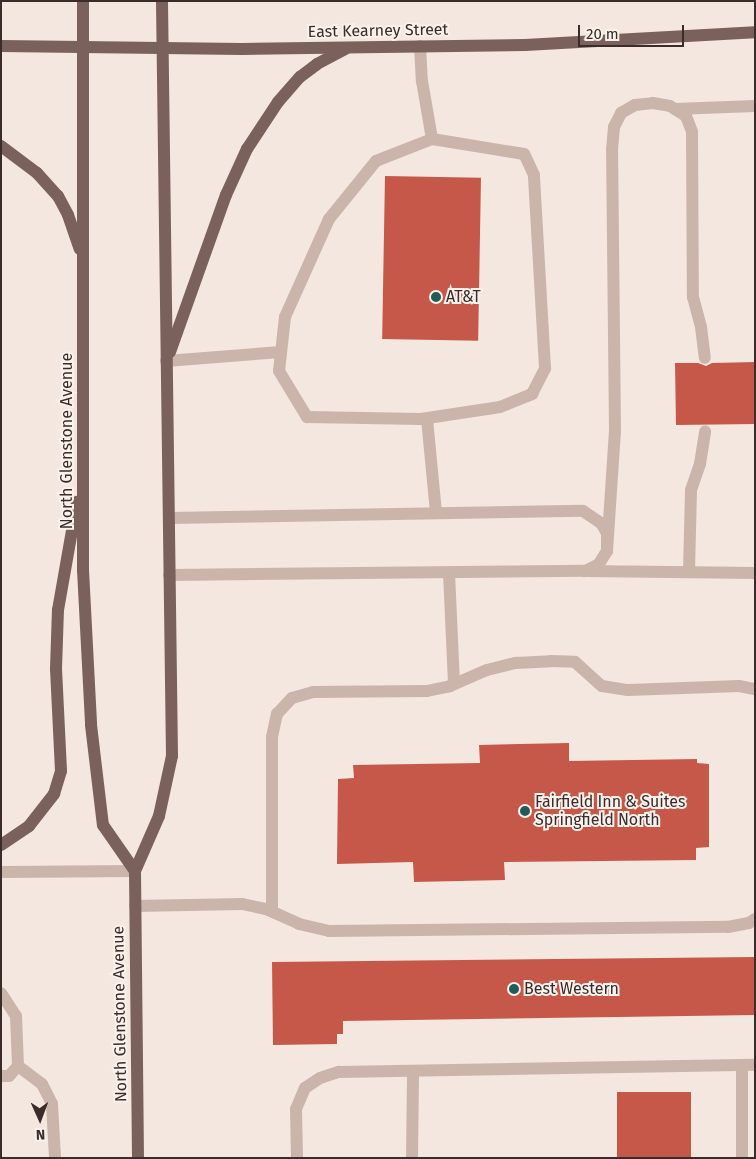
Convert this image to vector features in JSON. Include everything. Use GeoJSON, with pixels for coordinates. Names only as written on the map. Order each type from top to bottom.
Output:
{"type":"FeatureCollection","features":[{"type":"Feature","properties":{"kind":"main road","name":"North Glenstone Avenue"},"geometry":{"type":"LineString","coordinates":[[83,1],[83,570],[91,725],[103,825],[135,871]]}},
{"type":"Feature","properties":{"kind":"main road","name":"North Glenstone Avenue"},"geometry":{"type":"LineString","coordinates":[[138,1158],[135,871],[159,816],[172,756],[162,1]]}},
{"type":"Feature","properties":{"kind":"main road","name":"East Kearney Street"},"geometry":{"type":"LineString","coordinates":[[1,46],[84,48],[347,48],[525,45],[755,32]]}},
{"type":"Feature","properties":{"kind":"main road"},"geometry":{"type":"LineString","coordinates":[[166,361],[226,195],[247,149],[278,102],[300,78],[317,64],[347,48]]}},
{"type":"Feature","properties":{"kind":"main road"},"geometry":{"type":"LineString","coordinates":[[1,146],[37,173],[58,196],[68,215],[84,258]]}},
{"type":"Feature","properties":{"kind":"main road"},"geometry":{"type":"LineString","coordinates":[[1,845],[29,826],[54,794],[60,771],[56,669],[58,610],[83,473]]}},
{"type":"Feature","properties":{"kind":"lane"},"geometry":{"type":"LineString","coordinates":[[420,46],[422,81],[432,139]]}},
{"type":"Feature","properties":{"kind":"lane"},"geometry":{"type":"LineString","coordinates":[[585,571],[599,564],[607,551],[614,469],[612,150],[614,127],[621,113],[635,105],[653,103],[674,108],[755,106]]}},
{"type":"Feature","properties":{"kind":"lane"},"geometry":{"type":"LineString","coordinates":[[674,108],[686,116],[692,132],[693,288],[705,358]]}},
{"type":"Feature","properties":{"kind":"lane"},"geometry":{"type":"LineString","coordinates":[[432,139],[524,154],[534,175],[545,368],[532,394],[500,407],[427,418],[308,417],[279,371],[285,317],[329,220],[376,161],[432,139]]}},
{"type":"Feature","properties":{"kind":"lane"},"geometry":{"type":"LineString","coordinates":[[166,361],[281,352]]}},
{"type":"Feature","properties":{"kind":"lane"},"geometry":{"type":"LineString","coordinates":[[427,418],[436,513]]}},
{"type":"Feature","properties":{"kind":"lane"},"geometry":{"type":"LineString","coordinates":[[689,572],[691,490],[700,464],[705,431]]}},
{"type":"Feature","properties":{"kind":"lane"},"geometry":{"type":"LineString","coordinates":[[169,518],[583,511],[600,522],[606,533],[607,551]]}},
{"type":"Feature","properties":{"kind":"lane"},"geometry":{"type":"LineString","coordinates":[[170,575],[585,571],[755,573]]}},
{"type":"Feature","properties":{"kind":"lane"},"geometry":{"type":"LineString","coordinates":[[449,572],[454,684]]}},
{"type":"Feature","properties":{"kind":"lane"},"geometry":{"type":"LineString","coordinates":[[272,911],[272,737],[277,714],[292,698],[313,692],[427,691],[454,684],[487,670],[516,663],[551,661],[575,662],[602,686],[628,690],[739,686],[755,689]]}},
{"type":"Feature","properties":{"kind":"lane"},"geometry":{"type":"LineString","coordinates":[[1,872],[135,871]]}},
{"type":"Feature","properties":{"kind":"lane"},"geometry":{"type":"LineString","coordinates":[[135,906],[242,904],[272,911],[299,924],[329,931],[728,927],[749,923],[755,919]]}},
{"type":"Feature","properties":{"kind":"lane"},"geometry":{"type":"LineString","coordinates":[[1,993],[16,1016],[18,1066],[9,1076],[1,1076]]}},
{"type":"Feature","properties":{"kind":"lane"},"geometry":{"type":"LineString","coordinates":[[18,1066],[42,1084],[52,1104],[55,1158]]}},
{"type":"Feature","properties":{"kind":"lane"},"geometry":{"type":"LineString","coordinates":[[297,1158],[296,1109],[305,1088],[320,1078],[339,1072],[748,1066],[742,1158]]}},
{"type":"Feature","properties":{"kind":"lane"},"geometry":{"type":"LineString","coordinates":[[412,1158],[413,1071]]}},
{"type":"Feature","properties":{"kind":"building"},"geometry":{"type":"Polygon","coordinates":[[[385,176],[481,178],[478,341],[382,339],[385,176]]]}},
{"type":"Feature","properties":{"kind":"building"},"geometry":{"type":"Polygon","coordinates":[[[755,362],[755,424],[676,425],[675,363],[698,363],[706,366],[712,363],[755,362]]]}},
{"type":"Feature","properties":{"kind":"building","name":"Fairfield Inn & Suites Springfield North"},"geometry":{"type":"Polygon","coordinates":[[[569,743],[569,761],[697,759],[697,763],[709,764],[709,847],[696,848],[696,860],[504,862],[505,880],[414,882],[413,862],[337,864],[338,779],[354,778],[353,765],[480,763],[479,745],[569,743]]]}},
{"type":"Feature","properties":{"kind":"building","name":"Best Western"},"geometry":{"type":"Polygon","coordinates":[[[755,957],[755,1015],[343,1021],[343,1034],[337,1034],[337,1044],[273,1045],[272,962],[755,957]]]}},
{"type":"Feature","properties":{"kind":"building"},"geometry":{"type":"Polygon","coordinates":[[[617,1092],[691,1092],[691,1158],[617,1158],[617,1092]]]}},
{"type":"Feature","properties":{"kind":"place","name":"AT&T"},"geometry":{"type":"Point","coordinates":[436,297]}},
{"type":"Feature","properties":{"kind":"place","name":"Fairfield Inn & Suites Springfield North"},"geometry":{"type":"Point","coordinates":[525,811]}},
{"type":"Feature","properties":{"kind":"place","name":"Best Western"},"geometry":{"type":"Point","coordinates":[514,989]}}]}
